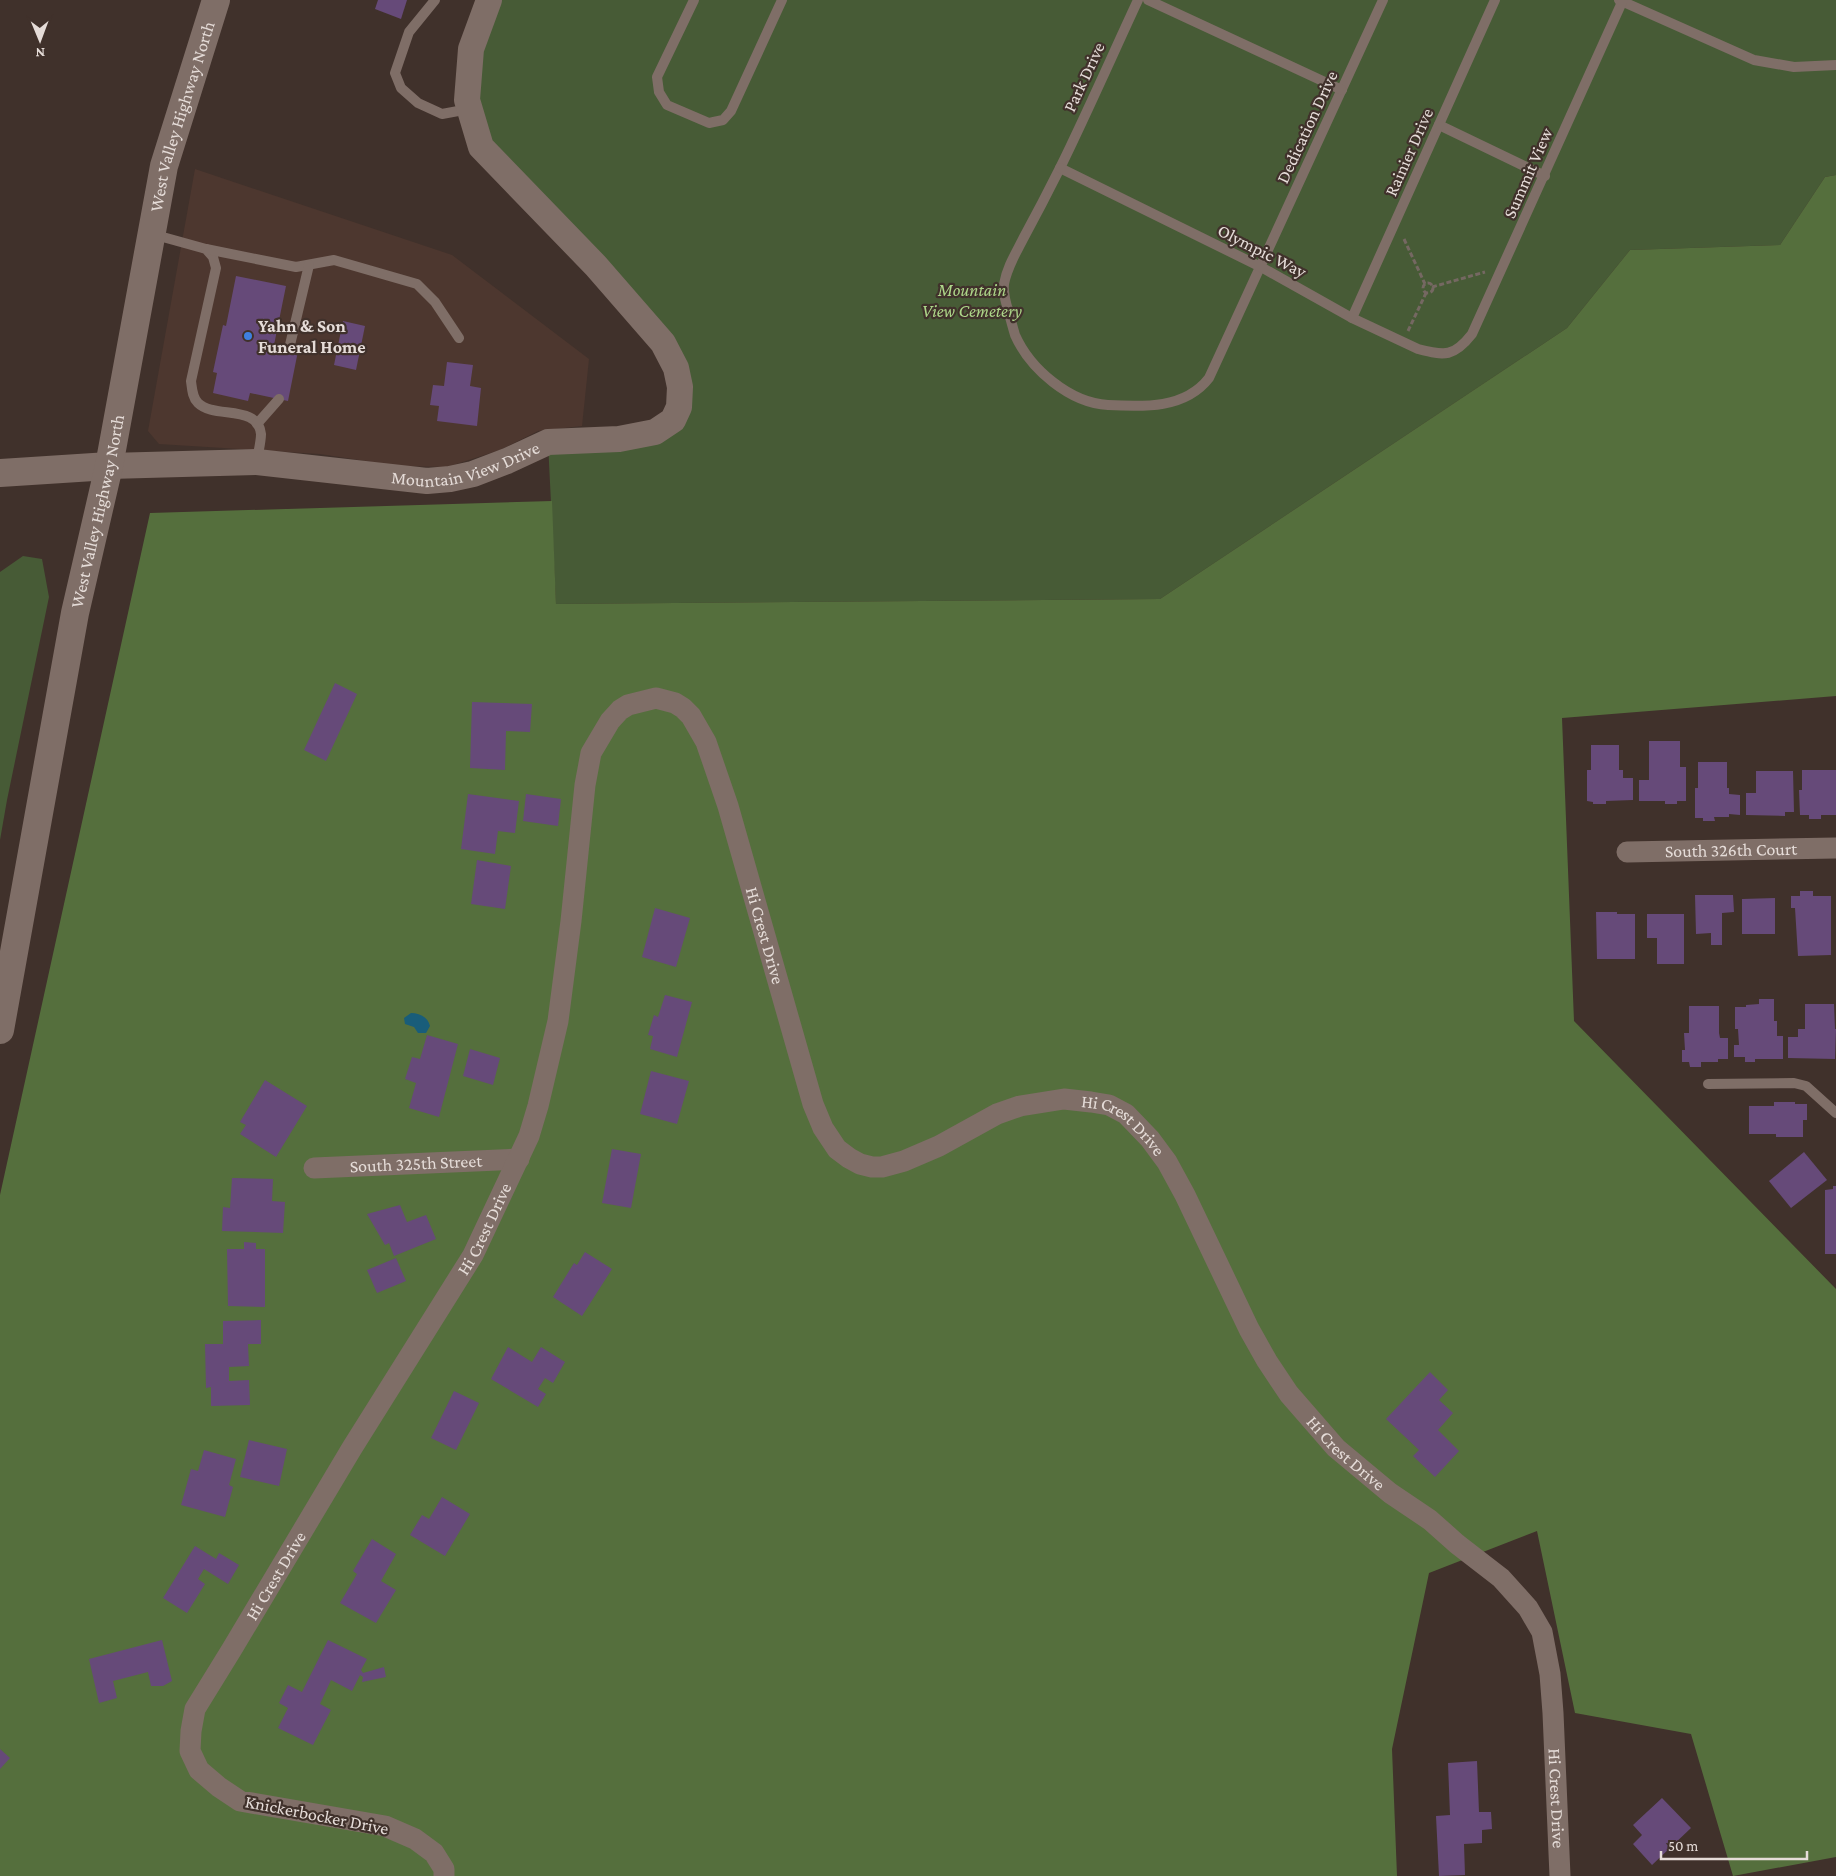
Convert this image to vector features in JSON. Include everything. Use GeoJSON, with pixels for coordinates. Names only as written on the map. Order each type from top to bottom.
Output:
{"type":"FeatureCollection","features":[{"type":"Feature","properties":{"kind":"main road","name":"West Valley Highway North"},"geometry":{"type":"LineString","coordinates":[[0,1030],[75,614],[109,466],[164,166],[216,0]]}},
{"type":"Feature","properties":{"kind":"main road"},"geometry":{"type":"LineString","coordinates":[[0,473],[109,466]]}},
{"type":"Feature","properties":{"kind":"street","name":"Mountain View Drive"},"geometry":{"type":"LineString","coordinates":[[109,466],[257,462],[418,480],[450,479],[473,474],[548,442],[619,439],[655,432],[672,420],[679,407],[680,387],[676,368],[663,344],[596,266],[481,147],[467,100],[471,48],[490,0]]}},
{"type":"Feature","properties":{"kind":"street","name":"Hi Crest Drive"},"geometry":{"type":"LineString","coordinates":[[190,1750],[195,1709],[352,1448],[472,1255],[519,1159],[529,1136],[538,1106],[558,1021],[571,921],[585,785],[591,753],[602,732],[620,710],[628,705],[648,699],[665,700],[683,708],[699,728],[706,742],[728,806],[813,1104],[823,1128],[838,1149],[860,1164],[882,1166],[904,1161],[939,1146],[997,1114],[1020,1106],[1044,1101],[1073,1100],[1109,1105],[1126,1114],[1150,1140],[1166,1162],[1249,1329],[1267,1362],[1295,1402],[1336,1448],[1390,1493],[1430,1520],[1457,1544],[1501,1578],[1528,1608],[1542,1632],[1550,1674],[1560,1876]]}},
{"type":"Feature","properties":{"kind":"street","name":"South 326th Court"},"geometry":{"type":"LineString","coordinates":[[1627,852],[1836,848]]}},
{"type":"Feature","properties":{"kind":"street","name":"South 325th Street"},"geometry":{"type":"LineString","coordinates":[[314,1168],[519,1159]]}},
{"type":"Feature","properties":{"kind":"street","name":"Knickerbocker Drive"},"geometry":{"type":"LineString","coordinates":[[190,1750],[199,1770],[240,1801],[386,1826],[415,1839],[434,1853],[444,1869],[444,1876]]}},
{"type":"Feature","properties":{"kind":"lane"},"geometry":{"type":"LineString","coordinates":[[435,0],[409,32],[396,73],[402,88],[418,103],[442,114],[470,108]]}},
{"type":"Feature","properties":{"kind":"lane"},"geometry":{"type":"LineString","coordinates":[[694,0],[657,77],[659,92],[667,105],[709,124],[723,120],[731,111],[782,0]]}},
{"type":"Feature","properties":{"kind":"lane","name":"Park Drive"},"geometry":{"type":"LineString","coordinates":[[1138,0],[1060,168],[1009,266],[1004,285],[1005,300],[1016,336],[1040,371],[1080,399],[1100,405],[1152,406],[1186,398],[1209,378],[1261,267]]}},
{"type":"Feature","properties":{"kind":"lane"},"geometry":{"type":"LineString","coordinates":[[1148,0],[1342,90]]}},
{"type":"Feature","properties":{"kind":"lane","name":"Dedication Drive"},"geometry":{"type":"LineString","coordinates":[[1261,267],[1383,0]]}},
{"type":"Feature","properties":{"kind":"lane","name":"Rainier Drive"},"geometry":{"type":"LineString","coordinates":[[1352,318],[1495,0]]}},
{"type":"Feature","properties":{"kind":"lane"},"geometry":{"type":"LineString","coordinates":[[1621,0],[1754,60],[1794,67],[1836,65]]}},
{"type":"Feature","properties":{"kind":"lane","name":"Summit View"},"geometry":{"type":"LineString","coordinates":[[1452,353],[1462,346],[1472,334],[1545,176],[1621,0]]}},
{"type":"Feature","properties":{"kind":"lane"},"geometry":{"type":"LineString","coordinates":[[1439,125],[1545,176]]}},
{"type":"Feature","properties":{"kind":"lane","name":"Olympic Way"},"geometry":{"type":"LineString","coordinates":[[1060,168],[1261,267],[1352,318],[1418,349],[1430,352],[1452,353]]}},
{"type":"Feature","properties":{"kind":"lane"},"geometry":{"type":"LineString","coordinates":[[151,234],[206,249],[296,267],[334,260],[418,284],[435,302],[459,338]]}},
{"type":"Feature","properties":{"kind":"lane"},"geometry":{"type":"LineString","coordinates":[[206,249],[213,257],[216,268],[191,381],[192,393],[197,402],[206,408],[251,417],[261,433],[257,462]]}},
{"type":"Feature","properties":{"kind":"lane"},"geometry":{"type":"LineString","coordinates":[[289,349],[309,265]]}},
{"type":"Feature","properties":{"kind":"lane"},"geometry":{"type":"LineString","coordinates":[[257,424],[279,399]]}},
{"type":"Feature","properties":{"kind":"lane"},"geometry":{"type":"LineString","coordinates":[[1708,1084],[1794,1083],[1806,1086],[1836,1112]]}},
{"type":"Feature","properties":{"kind":"path"},"geometry":{"type":"LineString","coordinates":[[1395,221],[1425,284],[1423,289],[1426,293]]}},
{"type":"Feature","properties":{"kind":"path"},"geometry":{"type":"LineString","coordinates":[[1403,342],[1426,293],[1431,291],[1432,287],[1502,268]]}},
{"type":"Feature","properties":{"kind":"path"},"geometry":{"type":"LineString","coordinates":[[1425,284],[1430,284],[1432,287]]}},
{"type":"Feature","properties":{"kind":"shaded area"},"geometry":{"type":"Polygon","coordinates":[[[195,169],[452,255],[589,359],[582,426],[538,431],[500,450],[447,467],[398,466],[320,454],[159,444],[148,431],[195,169]]]}},
{"type":"Feature","properties":{"kind":"green space","name":"Mountain View Cemetery"},"geometry":{"type":"Polygon","coordinates":[[[489,0],[1836,0],[1836,175],[1825,177],[1780,245],[1630,250],[1567,328],[1160,599],[556,604],[548,442],[673,420],[676,368],[481,147],[471,49],[489,0]]]}},
{"type":"Feature","properties":{"kind":"green space"},"geometry":{"type":"Polygon","coordinates":[[[1836,175],[1836,696],[1562,718],[1574,1021],[1836,1289],[1836,1857],[1733,1876],[1691,1734],[1575,1713],[1537,1531],[1429,1573],[1392,1749],[1397,1876],[0,1876],[0,1195],[150,513],[552,501],[556,604],[1160,599],[1567,328],[1630,250],[1780,245],[1825,177],[1836,175]]]}},
{"type":"Feature","properties":{"kind":"green space"},"geometry":{"type":"Polygon","coordinates":[[[23,556],[42,559],[49,597],[0,840],[0,572],[23,556]]]}},
{"type":"Feature","properties":{"kind":"water"},"geometry":{"type":"Polygon","coordinates":[[[411,1013],[420,1015],[427,1020],[430,1026],[426,1033],[418,1033],[414,1027],[405,1024],[404,1018],[411,1013]]]}},
{"type":"Feature","properties":{"kind":"building"},"geometry":{"type":"Polygon","coordinates":[[[378,0],[407,0],[401,19],[375,9],[378,0]]]}},
{"type":"Feature","properties":{"kind":"building","name":"Yahn & Son Funeral Home"},"geometry":{"type":"Polygon","coordinates":[[[236,276],[286,286],[274,345],[298,351],[288,401],[250,393],[248,401],[213,393],[217,373],[213,372],[223,325],[226,326],[236,276]]]}},
{"type":"Feature","properties":{"kind":"building"},"geometry":{"type":"Polygon","coordinates":[[[343,321],[365,326],[356,370],[334,365],[343,321]]]}},
{"type":"Feature","properties":{"kind":"building"},"geometry":{"type":"Polygon","coordinates":[[[447,362],[473,365],[470,386],[481,388],[477,426],[437,421],[439,406],[430,405],[433,385],[444,386],[447,362]]]}},
{"type":"Feature","properties":{"kind":"building"},"geometry":{"type":"Polygon","coordinates":[[[335,683],[357,694],[326,761],[304,750],[335,683]]]}},
{"type":"Feature","properties":{"kind":"building"},"geometry":{"type":"Polygon","coordinates":[[[472,702],[532,704],[530,732],[506,731],[505,770],[470,768],[472,702]]]}},
{"type":"Feature","properties":{"kind":"building"},"geometry":{"type":"Polygon","coordinates":[[[1649,741],[1680,741],[1680,767],[1686,767],[1686,801],[1677,801],[1677,804],[1665,804],[1665,801],[1639,801],[1639,780],[1649,780],[1649,741]]]}},
{"type":"Feature","properties":{"kind":"building"},"geometry":{"type":"Polygon","coordinates":[[[1591,745],[1619,745],[1619,770],[1623,770],[1623,778],[1633,778],[1633,800],[1606,801],[1606,804],[1593,804],[1593,802],[1587,801],[1587,770],[1591,770],[1591,745]]]}},
{"type":"Feature","properties":{"kind":"building"},"geometry":{"type":"Polygon","coordinates":[[[1698,762],[1727,762],[1727,788],[1729,788],[1729,794],[1740,795],[1740,815],[1729,814],[1729,817],[1714,817],[1715,821],[1703,821],[1703,818],[1695,818],[1695,788],[1698,788],[1698,762]]]}},
{"type":"Feature","properties":{"kind":"building"},"geometry":{"type":"Polygon","coordinates":[[[1802,770],[1836,770],[1836,815],[1821,815],[1821,819],[1809,819],[1809,815],[1800,815],[1799,790],[1802,790],[1802,770]]]}},
{"type":"Feature","properties":{"kind":"building"},"geometry":{"type":"Polygon","coordinates":[[[1756,771],[1793,771],[1794,812],[1785,812],[1785,816],[1746,815],[1746,793],[1756,793],[1756,771]]]}},
{"type":"Feature","properties":{"kind":"building"},"geometry":{"type":"Polygon","coordinates":[[[468,794],[519,801],[515,833],[498,831],[495,854],[461,849],[468,794]]]}},
{"type":"Feature","properties":{"kind":"building"},"geometry":{"type":"Polygon","coordinates":[[[526,794],[561,799],[558,826],[523,821],[526,794]]]}},
{"type":"Feature","properties":{"kind":"building"},"geometry":{"type":"Polygon","coordinates":[[[477,860],[511,866],[505,909],[471,904],[477,860]]]}},
{"type":"Feature","properties":{"kind":"building"},"geometry":{"type":"Polygon","coordinates":[[[1800,891],[1813,891],[1813,896],[1831,896],[1831,955],[1798,956],[1795,908],[1791,908],[1791,896],[1800,896],[1800,891]]]}},
{"type":"Feature","properties":{"kind":"building"},"geometry":{"type":"Polygon","coordinates":[[[1695,895],[1733,895],[1734,912],[1722,913],[1722,945],[1711,945],[1711,933],[1696,934],[1695,895]]]}},
{"type":"Feature","properties":{"kind":"building"},"geometry":{"type":"Polygon","coordinates":[[[1775,898],[1775,934],[1742,934],[1742,899],[1775,898]]]}},
{"type":"Feature","properties":{"kind":"building"},"geometry":{"type":"Polygon","coordinates":[[[655,908],[690,918],[676,967],[642,957],[655,908]]]}},
{"type":"Feature","properties":{"kind":"building"},"geometry":{"type":"Polygon","coordinates":[[[1596,912],[1635,914],[1635,959],[1597,959],[1596,912]]]}},
{"type":"Feature","properties":{"kind":"building"},"geometry":{"type":"Polygon","coordinates":[[[1647,914],[1684,914],[1684,964],[1657,964],[1657,938],[1647,938],[1647,914]]]}},
{"type":"Feature","properties":{"kind":"building"},"geometry":{"type":"Polygon","coordinates":[[[665,995],[692,1002],[677,1057],[650,1049],[653,1036],[648,1035],[654,1015],[658,1017],[665,995]]]}},
{"type":"Feature","properties":{"kind":"building"},"geometry":{"type":"Polygon","coordinates":[[[1759,999],[1774,999],[1774,1021],[1777,1021],[1777,1036],[1783,1036],[1783,1059],[1755,1059],[1755,1062],[1745,1062],[1745,1057],[1734,1057],[1734,1045],[1739,1045],[1738,1029],[1735,1029],[1735,1007],[1759,1004],[1759,999]]]}},
{"type":"Feature","properties":{"kind":"building"},"geometry":{"type":"Polygon","coordinates":[[[1805,1004],[1834,1004],[1836,1029],[1835,1059],[1788,1058],[1788,1037],[1798,1037],[1798,1029],[1805,1029],[1805,1004]]]}},
{"type":"Feature","properties":{"kind":"building"},"geometry":{"type":"Polygon","coordinates":[[[1689,1006],[1719,1006],[1719,1033],[1720,1038],[1728,1038],[1728,1059],[1718,1059],[1718,1062],[1701,1062],[1701,1067],[1690,1067],[1689,1062],[1682,1062],[1682,1050],[1685,1050],[1684,1033],[1689,1033],[1689,1006]]]}},
{"type":"Feature","properties":{"kind":"building"},"geometry":{"type":"Polygon","coordinates":[[[427,1035],[458,1044],[439,1117],[409,1108],[416,1083],[405,1079],[412,1057],[420,1059],[427,1035]]]}},
{"type":"Feature","properties":{"kind":"building"},"geometry":{"type":"Polygon","coordinates":[[[470,1049],[500,1058],[493,1085],[463,1076],[470,1049]]]}},
{"type":"Feature","properties":{"kind":"building"},"geometry":{"type":"Polygon","coordinates":[[[651,1071],[689,1081],[677,1124],[640,1114],[651,1071]]]}},
{"type":"Feature","properties":{"kind":"building"},"geometry":{"type":"Polygon","coordinates":[[[265,1080],[307,1106],[276,1157],[240,1134],[246,1125],[240,1122],[265,1080]]]}},
{"type":"Feature","properties":{"kind":"building"},"geometry":{"type":"Polygon","coordinates":[[[1774,1102],[1807,1104],[1807,1120],[1803,1120],[1803,1137],[1749,1134],[1749,1106],[1774,1106],[1774,1102]]]}},
{"type":"Feature","properties":{"kind":"building"},"geometry":{"type":"Polygon","coordinates":[[[612,1149],[641,1154],[631,1208],[602,1203],[612,1149]]]}},
{"type":"Feature","properties":{"kind":"building"},"geometry":{"type":"Polygon","coordinates":[[[1804,1152],[1827,1180],[1791,1208],[1769,1181],[1804,1152]]]}},
{"type":"Feature","properties":{"kind":"building"},"geometry":{"type":"Polygon","coordinates":[[[232,1178],[273,1179],[272,1201],[285,1202],[283,1233],[222,1231],[223,1207],[230,1208],[232,1178]]]}},
{"type":"Feature","properties":{"kind":"building"},"geometry":{"type":"Polygon","coordinates":[[[1833,1186],[1836,1186],[1836,1254],[1825,1254],[1825,1190],[1833,1189],[1833,1186]]]}},
{"type":"Feature","properties":{"kind":"building"},"geometry":{"type":"Polygon","coordinates":[[[400,1205],[407,1222],[426,1215],[436,1239],[394,1256],[389,1243],[385,1245],[367,1214],[400,1205]]]}},
{"type":"Feature","properties":{"kind":"building"},"geometry":{"type":"Polygon","coordinates":[[[244,1242],[256,1243],[256,1249],[265,1249],[265,1307],[228,1306],[227,1249],[244,1249],[244,1242]]]}},
{"type":"Feature","properties":{"kind":"building"},"geometry":{"type":"Polygon","coordinates":[[[585,1252],[612,1269],[582,1316],[553,1297],[574,1263],[577,1265],[585,1252]]]}},
{"type":"Feature","properties":{"kind":"building"},"geometry":{"type":"Polygon","coordinates":[[[396,1258],[406,1281],[377,1293],[367,1270],[396,1258]]]}},
{"type":"Feature","properties":{"kind":"building"},"geometry":{"type":"Polygon","coordinates":[[[261,1320],[261,1344],[248,1344],[249,1366],[229,1367],[229,1381],[249,1380],[250,1405],[211,1406],[211,1387],[206,1388],[205,1344],[223,1344],[223,1321],[261,1320]]]}},
{"type":"Feature","properties":{"kind":"building"},"geometry":{"type":"Polygon","coordinates":[[[508,1347],[532,1362],[541,1347],[565,1362],[553,1383],[545,1378],[538,1389],[546,1394],[538,1407],[491,1379],[508,1347]]]}},
{"type":"Feature","properties":{"kind":"building"},"geometry":{"type":"Polygon","coordinates":[[[1430,1372],[1448,1390],[1439,1400],[1453,1413],[1438,1430],[1459,1451],[1435,1477],[1413,1456],[1419,1450],[1386,1419],[1430,1372]]]}},
{"type":"Feature","properties":{"kind":"building"},"geometry":{"type":"Polygon","coordinates":[[[454,1391],[479,1403],[456,1450],[431,1438],[454,1391]]]}},
{"type":"Feature","properties":{"kind":"building"},"geometry":{"type":"Polygon","coordinates":[[[249,1440],[287,1449],[279,1486],[240,1477],[249,1440]]]}},
{"type":"Feature","properties":{"kind":"building"},"geometry":{"type":"Polygon","coordinates":[[[204,1450],[236,1459],[229,1485],[233,1487],[225,1517],[181,1505],[191,1469],[198,1471],[204,1450]]]}},
{"type":"Feature","properties":{"kind":"building"},"geometry":{"type":"Polygon","coordinates":[[[442,1497],[470,1514],[445,1556],[410,1535],[422,1515],[429,1519],[442,1497]]]}},
{"type":"Feature","properties":{"kind":"building"},"geometry":{"type":"Polygon","coordinates":[[[372,1539],[396,1554],[381,1581],[396,1590],[376,1623],[340,1603],[357,1574],[353,1571],[372,1539]]]}},
{"type":"Feature","properties":{"kind":"building"},"geometry":{"type":"Polygon","coordinates":[[[195,1546],[216,1559],[219,1553],[239,1565],[228,1584],[204,1569],[198,1579],[205,1584],[187,1613],[163,1598],[195,1546]]]}},
{"type":"Feature","properties":{"kind":"building"},"geometry":{"type":"Polygon","coordinates":[[[162,1640],[172,1681],[163,1686],[151,1686],[148,1672],[113,1681],[117,1698],[99,1703],[89,1659],[162,1640]]]}},
{"type":"Feature","properties":{"kind":"building"},"geometry":{"type":"Polygon","coordinates":[[[328,1640],[367,1659],[361,1670],[363,1673],[384,1667],[386,1677],[362,1682],[363,1677],[360,1675],[352,1691],[331,1680],[320,1704],[331,1710],[313,1745],[278,1728],[288,1708],[279,1703],[288,1685],[302,1692],[328,1640]]]}},
{"type":"Feature","properties":{"kind":"building"},"geometry":{"type":"Polygon","coordinates":[[[0,1749],[10,1758],[0,1769],[0,1749]]]}},
{"type":"Feature","properties":{"kind":"building"},"geometry":{"type":"Polygon","coordinates":[[[1477,1761],[1479,1812],[1491,1812],[1492,1829],[1482,1830],[1482,1843],[1464,1844],[1465,1875],[1439,1876],[1436,1816],[1450,1815],[1448,1763],[1477,1761]]]}},
{"type":"Feature","properties":{"kind":"building"},"geometry":{"type":"Polygon","coordinates":[[[1662,1798],[1691,1828],[1652,1865],[1633,1844],[1642,1835],[1633,1825],[1662,1798]]]}},
{"type":"Feature","properties":{"kind":"place","name":"Yahn & Son Funeral Home"},"geometry":{"type":"Point","coordinates":[248,336]}}]}
